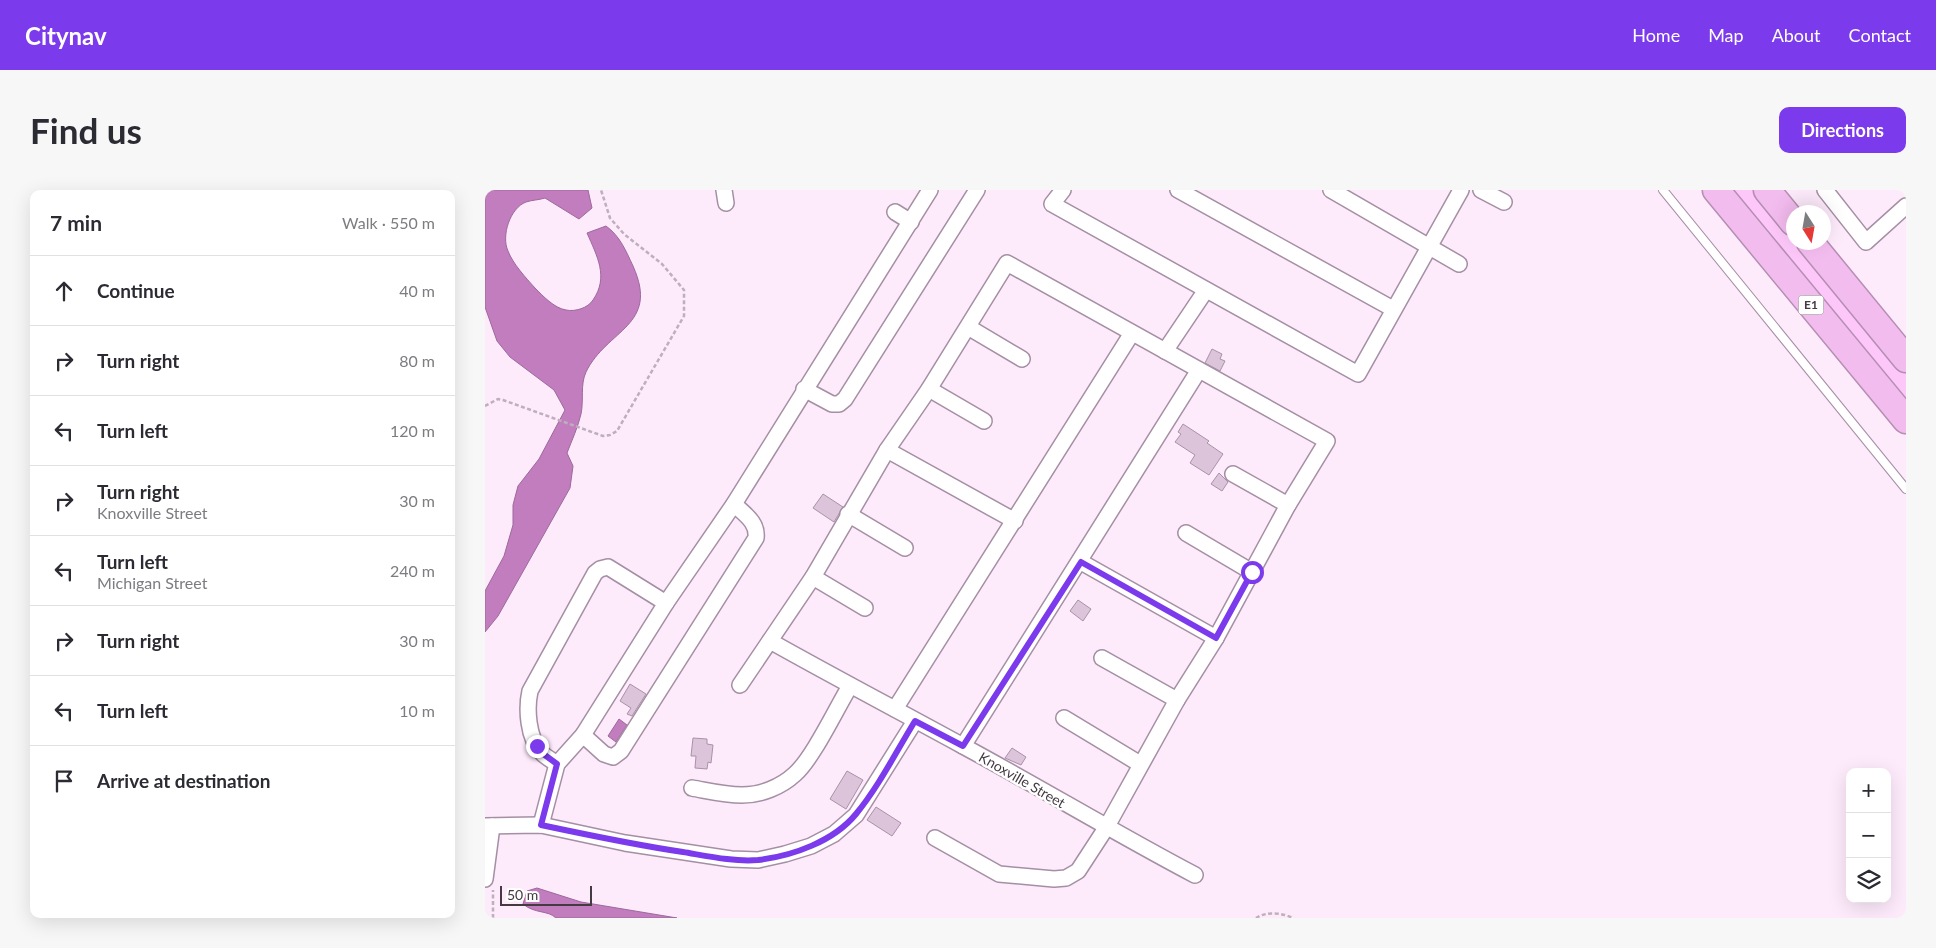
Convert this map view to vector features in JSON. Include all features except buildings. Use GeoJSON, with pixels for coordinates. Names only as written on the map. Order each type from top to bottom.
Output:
{"type":"FeatureCollection","features":[{"type":"Feature","properties":{"kind":"highway","name":"E1"},"geometry":{"type":"LineString","coordinates":[[1716,190],[1906,420]]}},
{"type":"Feature","properties":{"kind":"highway"},"geometry":{"type":"LineString","coordinates":[[1767,190],[1786,213]]}},
{"type":"Feature","properties":{"kind":"highway"},"geometry":{"type":"LineString","coordinates":[[1817,250],[1906,360]]}},
{"type":"Feature","properties":{"kind":"street"},"geometry":{"type":"LineString","coordinates":[[541,825],[557,764],[583,735],[666,603],[734,504],[804,389],[930,190]]}},
{"type":"Feature","properties":{"kind":"street"},"geometry":{"type":"LineString","coordinates":[[804,389],[832,404],[839,404],[845,399],[977,190]]}},
{"type":"Feature","properties":{"kind":"street"},"geometry":{"type":"LineString","coordinates":[[1063,190],[1052,204],[1357,374],[1393,309],[1431,248],[1461,190]]}},
{"type":"Feature","properties":{"kind":"street"},"geometry":{"type":"LineString","coordinates":[[1178,190],[1393,309]]}},
{"type":"Feature","properties":{"kind":"street"},"geometry":{"type":"LineString","coordinates":[[1331,190],[1459,264]]}},
{"type":"Feature","properties":{"kind":"street"},"geometry":{"type":"LineString","coordinates":[[1481,190],[1504,202]]}},
{"type":"Feature","properties":{"kind":"street"},"geometry":{"type":"LineString","coordinates":[[1831,192],[1866,242],[1906,206]]}},
{"type":"Feature","properties":{"kind":"street"},"geometry":{"type":"LineString","coordinates":[[895,212],[911,222]]}},
{"type":"Feature","properties":{"kind":"street"},"geometry":{"type":"LineString","coordinates":[[740,685],[813,577],[887,450],[929,389],[1007,263],[1327,441],[1288,505],[1216,638],[1140,764],[1106,828],[1078,871],[1066,878],[999,874],[935,838]]}},
{"type":"Feature","properties":{"kind":"street"},"geometry":{"type":"LineString","coordinates":[[1165,351],[1206,290]]}},
{"type":"Feature","properties":{"kind":"street"},"geometry":{"type":"LineString","coordinates":[[968,327],[1023,359]]}},
{"type":"Feature","properties":{"kind":"street"},"geometry":{"type":"LineString","coordinates":[[895,709],[1132,333]]}},
{"type":"Feature","properties":{"kind":"street"},"geometry":{"type":"LineString","coordinates":[[963,746],[1081,562],[1199,370]]}},
{"type":"Feature","properties":{"kind":"street"},"geometry":{"type":"LineString","coordinates":[[929,389],[984,421]]}},
{"type":"Feature","properties":{"kind":"street"},"geometry":{"type":"LineString","coordinates":[[887,450],[1015,521]]}},
{"type":"Feature","properties":{"kind":"street"},"geometry":{"type":"LineString","coordinates":[[1233,474],[1288,505]]}},
{"type":"Feature","properties":{"kind":"street"},"geometry":{"type":"LineString","coordinates":[[583,735],[604,754],[613,758],[621,751],[756,538],[757,530],[754,523],[734,504]]}},
{"type":"Feature","properties":{"kind":"street"},"geometry":{"type":"LineString","coordinates":[[848,514],[905,548]]}},
{"type":"Feature","properties":{"kind":"street"},"geometry":{"type":"LineString","coordinates":[[1186,532],[1252,572]]}},
{"type":"Feature","properties":{"kind":"street"},"geometry":{"type":"LineString","coordinates":[[1081,562],[1216,638]]}},
{"type":"Feature","properties":{"kind":"street"},"geometry":{"type":"LineString","coordinates":[[557,764],[542,753],[537,746],[528,715],[528,701],[530,691],[595,573],[608,567],[666,603]]}},
{"type":"Feature","properties":{"kind":"street"},"geometry":{"type":"LineString","coordinates":[[813,577],[865,608]]}},
{"type":"Feature","properties":{"kind":"street","name":"Knoxville Street"},"geometry":{"type":"LineString","coordinates":[[770,641],[963,746],[1106,828],[1195,875]]}},
{"type":"Feature","properties":{"kind":"street"},"geometry":{"type":"LineString","coordinates":[[1102,658],[1177,700]]}},
{"type":"Feature","properties":{"kind":"street"},"geometry":{"type":"LineString","coordinates":[[692,788],[742,795],[763,792],[781,784],[796,774],[850,686]]}},
{"type":"Feature","properties":{"kind":"street"},"geometry":{"type":"LineString","coordinates":[[1064,718],[1140,764]]}},
{"type":"Feature","properties":{"kind":"street"},"geometry":{"type":"LineString","coordinates":[[485,879],[489,826],[541,825],[625,843],[731,859],[758,860],[811,846],[834,834],[856,815],[915,721]]}},
{"type":"Feature","properties":{"kind":"lane"},"geometry":{"type":"LineString","coordinates":[[1663,190],[1906,488]]}},
{"type":"Feature","properties":{"kind":"path"},"geometry":{"type":"LineString","coordinates":[[485,406],[498,399],[503,400],[603,436],[610,435],[617,430],[683,316],[684,290],[662,264],[623,234],[611,218],[601,190]]}},
{"type":"Feature","properties":{"kind":"path"},"geometry":{"type":"LineString","coordinates":[[1256,918],[1261,914],[1271,913],[1293,918]]}},
{"type":"Feature","properties":{"kind":"shaded area"},"geometry":{"type":"Polygon","coordinates":[[[485,190],[588,190],[592,208],[579,219],[545,198],[520,205],[511,216],[506,230],[506,245],[510,256],[528,280],[553,304],[566,310],[581,309],[593,300],[598,291],[601,275],[598,258],[587,233],[606,226],[619,239],[633,266],[640,286],[640,302],[636,315],[595,358],[586,372],[583,382],[581,414],[567,453],[573,466],[570,488],[498,616],[485,632],[485,591],[504,556],[513,525],[513,505],[518,486],[539,459],[565,410],[554,390],[510,357],[497,341],[485,307],[485,190]]]}},
{"type":"Feature","properties":{"kind":"shaded area"},"geometry":{"type":"Polygon","coordinates":[[[1724,190],[1756,190],[1786,226],[1786,250],[1806,250],[1906,370],[1906,408],[1724,190]]]}},
{"type":"Feature","properties":{"kind":"shaded area"},"geometry":{"type":"Polygon","coordinates":[[[619,719],[627,725],[616,742],[608,736],[619,719]]]}},
{"type":"Feature","properties":{"kind":"shaded area"},"geometry":{"type":"Polygon","coordinates":[[[537,888],[581,902],[677,918],[556,918],[523,904],[527,891],[537,888]]]}},
{"type":"Feature","properties":{"kind":"route"},"geometry":{"type":"LineString","coordinates":[[537,746],[542,753],[557,764],[541,825],[625,843],[731,859],[758,860],[785,854],[811,846],[834,834],[856,815],[885,772],[915,721],[963,746],[1081,562],[1216,638],[1252,572]]}}]}
